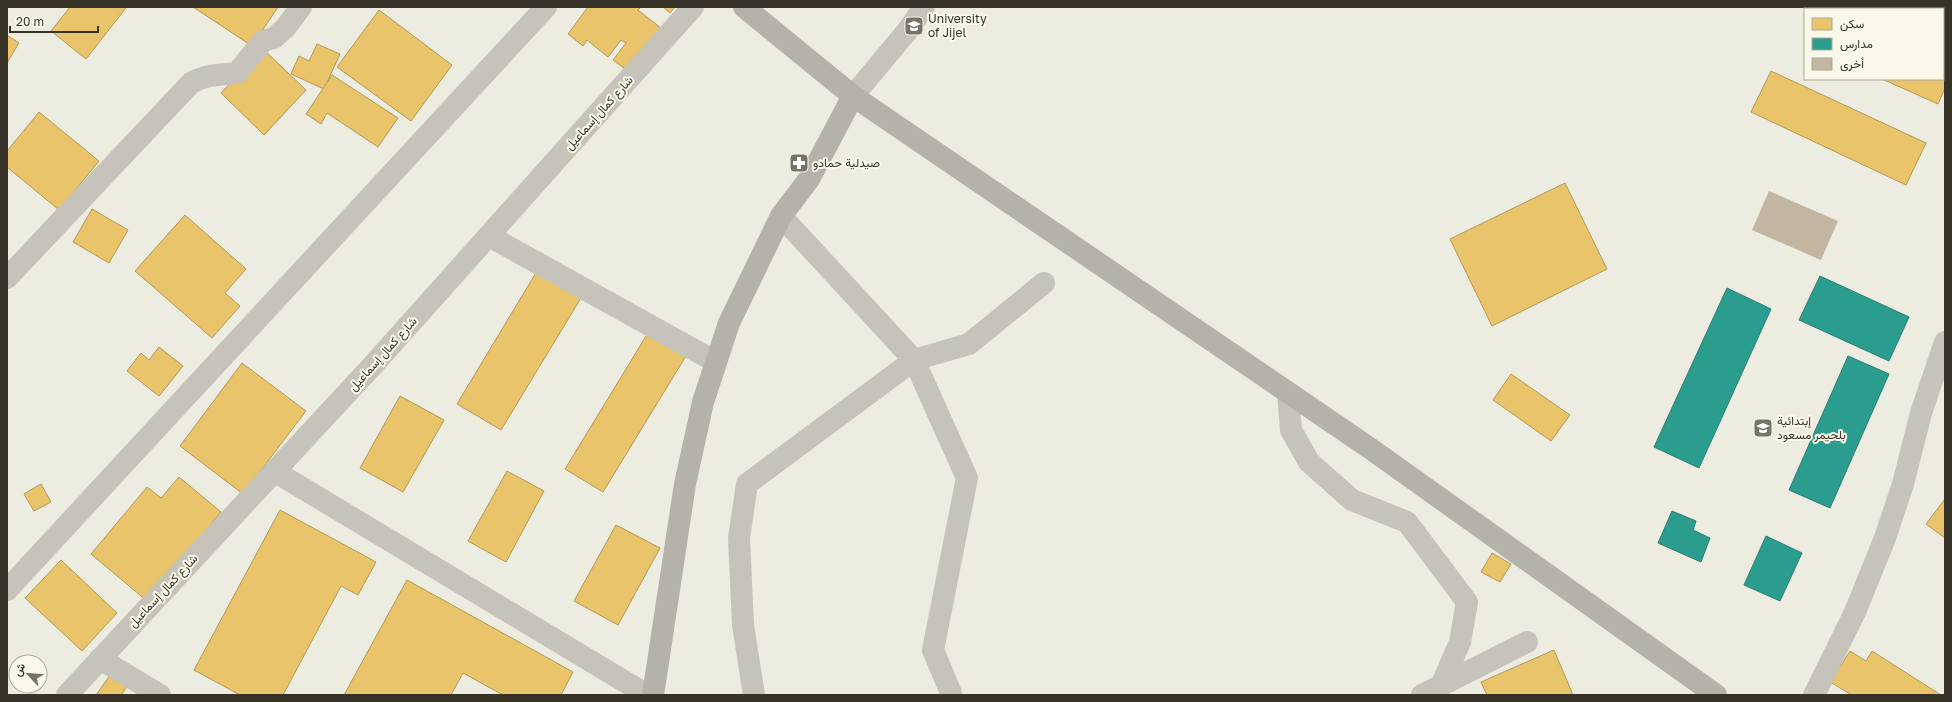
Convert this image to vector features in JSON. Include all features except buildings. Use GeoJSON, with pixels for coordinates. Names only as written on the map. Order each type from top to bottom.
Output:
{"type":"FeatureCollection","features":[{"type":"Feature","properties":{"kind":"main road"},"geometry":{"type":"LineString","coordinates":[[744,7],[852,96],[1371,449],[1716,695]]}},
{"type":"Feature","properties":{"kind":"main road"},"geometry":{"type":"LineString","coordinates":[[653,695],[685,484],[703,402],[729,322],[781,216],[809,179],[852,96]]}},
{"type":"Feature","properties":{"kind":"street"},"geometry":{"type":"LineString","coordinates":[[7,278],[191,83],[199,78],[209,75],[237,73],[263,41],[274,38],[286,27],[301,7]]}},
{"type":"Feature","properties":{"kind":"street"},"geometry":{"type":"LineString","coordinates":[[7,590],[546,7]]}},
{"type":"Feature","properties":{"kind":"street","name":"شارع كمال إسماعيل"},"geometry":{"type":"LineString","coordinates":[[67,695],[489,236],[693,7]]}},
{"type":"Feature","properties":{"kind":"street"},"geometry":{"type":"LineString","coordinates":[[852,96],[908,30],[924,7]]}},
{"type":"Feature","properties":{"kind":"street"},"geometry":{"type":"LineString","coordinates":[[781,216],[914,360],[967,478],[933,650],[951,693]]}},
{"type":"Feature","properties":{"kind":"street"},"geometry":{"type":"LineString","coordinates":[[489,236],[716,362]]}},
{"type":"Feature","properties":{"kind":"street"},"geometry":{"type":"LineString","coordinates":[[754,695],[743,625],[739,538],[747,484],[914,360],[969,344],[1044,283]]}},
{"type":"Feature","properties":{"kind":"street"},"geometry":{"type":"LineString","coordinates":[[1814,695],[1855,612],[1885,538],[1903,484],[1921,413],[1939,376],[1945,342]]}},
{"type":"Feature","properties":{"kind":"street"},"geometry":{"type":"LineString","coordinates":[[1288,393],[1291,430],[1309,462],[1352,500],[1407,522],[1467,602],[1460,642],[1441,686]]}},
{"type":"Feature","properties":{"kind":"street"},"geometry":{"type":"LineString","coordinates":[[274,471],[647,695]]}},
{"type":"Feature","properties":{"kind":"street"},"geometry":{"type":"LineString","coordinates":[[1422,695],[1527,642]]}},
{"type":"Feature","properties":{"kind":"street"},"geometry":{"type":"LineString","coordinates":[[100,659],[160,695]]}},
{"type":"Feature","properties":{"kind":"place","name":"University of Jijel"},"geometry":{"type":"Point","coordinates":[914,26]}},
{"type":"Feature","properties":{"kind":"place","name":"صيدلية حمادو"},"geometry":{"type":"Point","coordinates":[799,163]}},
{"type":"Feature","properties":{"kind":"place","name":"إبتدائية بلحيمر مسعود"},"geometry":{"type":"Point","coordinates":[1763,428]}}]}
